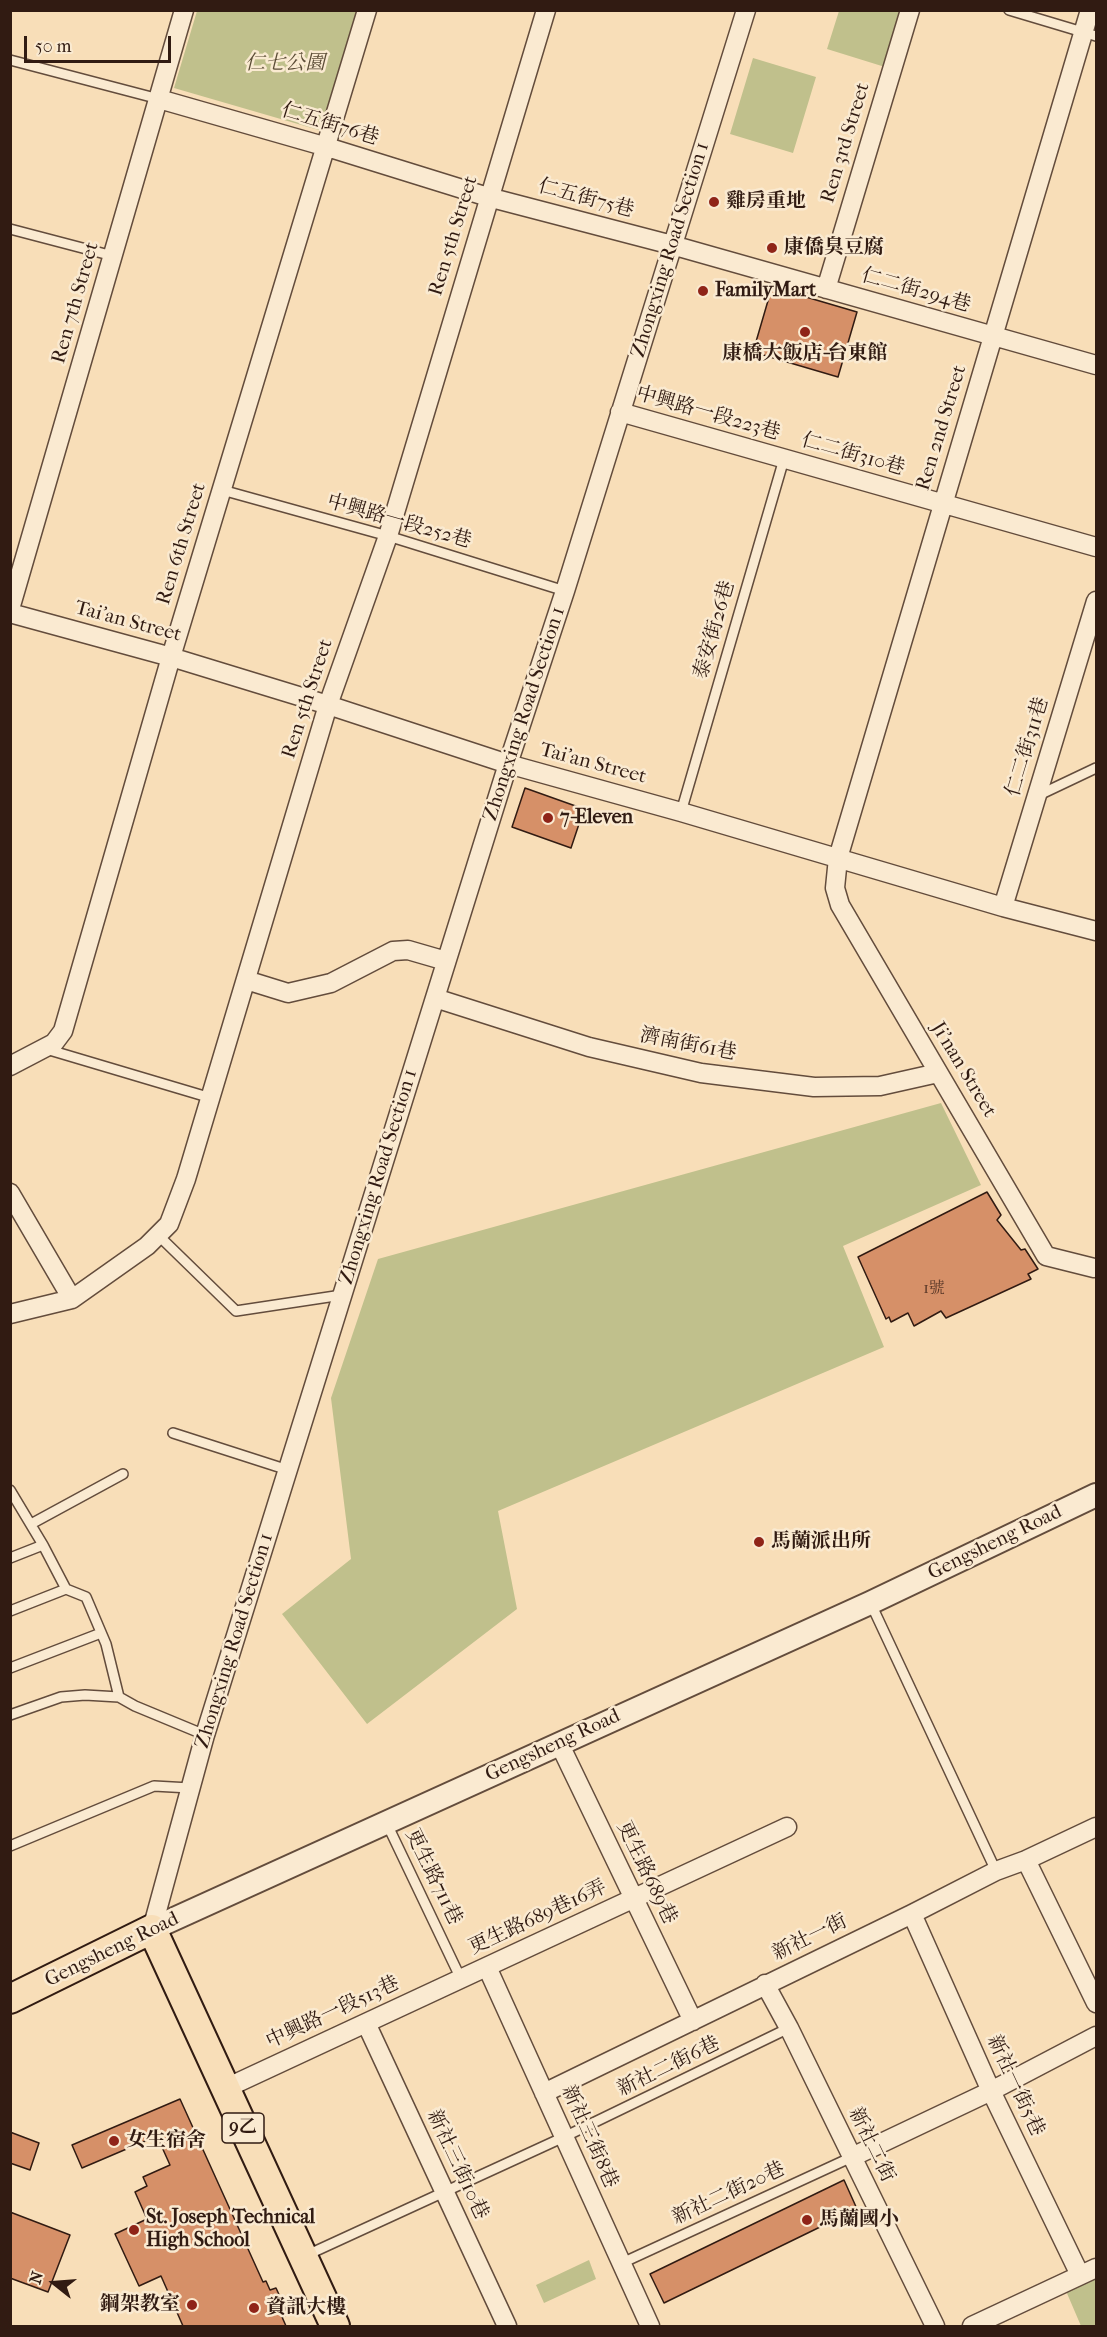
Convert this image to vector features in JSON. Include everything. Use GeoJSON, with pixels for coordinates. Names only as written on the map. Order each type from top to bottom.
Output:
{"type":"FeatureCollection","features":[{"type":"Feature","properties":{"kind":"main road","name":"Gengsheng Road"},"geometry":{"type":"LineString","coordinates":[[12,1995],[152,1929]]}},
{"type":"Feature","properties":{"kind":"main road","name":"9乙"},"geometry":{"type":"LineString","coordinates":[[152,1929],[335,2326]]}},
{"type":"Feature","properties":{"kind":"street","name":"Ren 7th Street"},"geometry":{"type":"LineString","coordinates":[[10,611],[184,10]]}},
{"type":"Feature","properties":{"kind":"street","name":"Ren 6th Street"},"geometry":{"type":"LineString","coordinates":[[10,1066],[54,1044],[63,1031],[171,657],[367,10]]}},
{"type":"Feature","properties":{"kind":"street","name":"Ren 5th Street"},"geometry":{"type":"LineString","coordinates":[[10,1314],[72,1299],[147,1246],[169,1224],[183,1188],[211,1098],[328,705],[388,536],[546,10]]}},
{"type":"Feature","properties":{"kind":"street","name":"Zhongxing Road Section 1"},"geometry":{"type":"LineString","coordinates":[[152,1929],[205,1735],[746,10]]}},
{"type":"Feature","properties":{"kind":"street","name":"Ren 3rd Street"},"geometry":{"type":"LineString","coordinates":[[826,289],[910,10]]}},
{"type":"Feature","properties":{"kind":"street","name":"Ren 2nd Street"},"geometry":{"type":"LineString","coordinates":[[838,858],[993,336],[1090,34],[1090,10]]}},
{"type":"Feature","properties":{"kind":"street","name":"仁五街76巷"},"geometry":{"type":"LineString","coordinates":[[159,99],[327,147],[488,198]]}},
{"type":"Feature","properties":{"kind":"street","name":"仁五街75巷"},"geometry":{"type":"LineString","coordinates":[[488,198],[672,245],[826,289]]}},
{"type":"Feature","properties":{"kind":"street","name":"仁二街294巷"},"geometry":{"type":"LineString","coordinates":[[826,289],[1096,365]]}},
{"type":"Feature","properties":{"kind":"street","name":"中興路一段223巷"},"geometry":{"type":"LineString","coordinates":[[620,412],[784,459]]}},
{"type":"Feature","properties":{"kind":"street","name":"仁二街310巷"},"geometry":{"type":"LineString","coordinates":[[784,459],[943,504]]}},
{"type":"Feature","properties":{"kind":"street"},"geometry":{"type":"LineString","coordinates":[[943,504],[1096,548]]}},
{"type":"Feature","properties":{"kind":"street","name":"仁二街311巷"},"geometry":{"type":"LineString","coordinates":[[1003,907],[1096,601]]}},
{"type":"Feature","properties":{"kind":"street","name":"Tai'an Street"},"geometry":{"type":"LineString","coordinates":[[10,611],[328,705],[508,764],[681,812],[1003,907],[1096,931]]}},
{"type":"Feature","properties":{"kind":"street","name":"Ji'nan Street"},"geometry":{"type":"LineString","coordinates":[[838,858],[835,888],[840,905],[1046,1256],[1096,1267]]}},
{"type":"Feature","properties":{"kind":"street"},"geometry":{"type":"LineString","coordinates":[[246,980],[288,993],[331,983],[393,951],[408,950],[446,961]]}},
{"type":"Feature","properties":{"kind":"street","name":"濟南街61巷"},"geometry":{"type":"LineString","coordinates":[[435,998],[589,1047],[701,1073],[814,1087],[880,1086],[938,1073]]}},
{"type":"Feature","properties":{"kind":"street"},"geometry":{"type":"LineString","coordinates":[[10,1193],[72,1299]]}},
{"type":"Feature","properties":{"kind":"street","name":"Gengsheng Road"},"geometry":{"type":"LineString","coordinates":[[152,1929],[870,1603],[1096,1494]]}},
{"type":"Feature","properties":{"kind":"street","name":"更生路689巷"},"geometry":{"type":"LineString","coordinates":[[559,1743],[693,2021]]}},
{"type":"Feature","properties":{"kind":"street","name":"更生路689巷16弄"},"geometry":{"type":"LineString","coordinates":[[461,1979],[787,1827]]}},
{"type":"Feature","properties":{"kind":"street","name":"新社一街"},"geometry":{"type":"LineString","coordinates":[[544,2093],[996,1871],[1026,1860],[1096,1827]]}},
{"type":"Feature","properties":{"kind":"street"},"geometry":{"type":"LineString","coordinates":[[1026,1860],[1096,2004]]}},
{"type":"Feature","properties":{"kind":"street","name":"新社一街5巷"},"geometry":{"type":"LineString","coordinates":[[912,1914],[991,2091],[1080,2275]]}},
{"type":"Feature","properties":{"kind":"street","name":"新社三街8巷"},"geometry":{"type":"LineString","coordinates":[[487,1967],[650,2326]]}},
{"type":"Feature","properties":{"kind":"street","name":"中興路一段513巷"},"geometry":{"type":"LineString","coordinates":[[224,2089],[461,1979]]}},
{"type":"Feature","properties":{"kind":"street","name":"新社二街"},"geometry":{"type":"LineString","coordinates":[[765,1984],[789,2028],[935,2326]]}},
{"type":"Feature","properties":{"kind":"street","name":"新社三街10巷"},"geometry":{"type":"LineString","coordinates":[[366,2023],[507,2326]]}},
{"type":"Feature","properties":{"kind":"street"},"geometry":{"type":"LineString","coordinates":[[852,2157],[991,2091],[1096,2036]]}},
{"type":"Feature","properties":{"kind":"street"},"geometry":{"type":"LineString","coordinates":[[972,2326],[1096,2268]]}},
{"type":"Feature","properties":{"kind":"lane"},"geometry":{"type":"LineString","coordinates":[[1010,10],[1090,34]]}},
{"type":"Feature","properties":{"kind":"lane"},"geometry":{"type":"LineString","coordinates":[[10,60],[159,99]]}},
{"type":"Feature","properties":{"kind":"lane"},"geometry":{"type":"LineString","coordinates":[[10,229],[113,256]]}},
{"type":"Feature","properties":{"kind":"lane","name":"泰安街26巷"},"geometry":{"type":"LineString","coordinates":[[681,812],[784,459]]}},
{"type":"Feature","properties":{"kind":"lane","name":"中興路一段252巷"},"geometry":{"type":"LineString","coordinates":[[222,490],[388,536],[565,591]]}},
{"type":"Feature","properties":{"kind":"lane"},"geometry":{"type":"LineString","coordinates":[[1037,796],[1096,768]]}},
{"type":"Feature","properties":{"kind":"lane"},"geometry":{"type":"LineString","coordinates":[[45,1049],[211,1098]]}},
{"type":"Feature","properties":{"kind":"lane"},"geometry":{"type":"LineString","coordinates":[[158,1235],[236,1311],[342,1295]]}},
{"type":"Feature","properties":{"kind":"lane"},"geometry":{"type":"LineString","coordinates":[[173,1433],[288,1470]]}},
{"type":"Feature","properties":{"kind":"lane"},"geometry":{"type":"LineString","coordinates":[[31,1524],[123,1474]]}},
{"type":"Feature","properties":{"kind":"lane"},"geometry":{"type":"LineString","coordinates":[[11,1492],[44,1545],[66,1589],[86,1598],[101,1633],[119,1697]]}},
{"type":"Feature","properties":{"kind":"lane"},"geometry":{"type":"LineString","coordinates":[[10,1558],[44,1545]]}},
{"type":"Feature","properties":{"kind":"lane"},"geometry":{"type":"LineString","coordinates":[[10,1611],[66,1589]]}},
{"type":"Feature","properties":{"kind":"lane"},"geometry":{"type":"LineString","coordinates":[[870,1603],[996,1871]]}},
{"type":"Feature","properties":{"kind":"lane"},"geometry":{"type":"LineString","coordinates":[[10,1668],[101,1633]]}},
{"type":"Feature","properties":{"kind":"lane"},"geometry":{"type":"LineString","coordinates":[[10,1716],[61,1697],[85,1695],[119,1697],[205,1735]]}},
{"type":"Feature","properties":{"kind":"lane"},"geometry":{"type":"LineString","coordinates":[[10,1846],[154,1786],[189,1788]]}},
{"type":"Feature","properties":{"kind":"lane","name":"更生路711巷"},"geometry":{"type":"LineString","coordinates":[[387,1823],[461,1979]]}},
{"type":"Feature","properties":{"kind":"lane","name":"新社二街6巷"},"geometry":{"type":"LineString","coordinates":[[303,2257],[564,2137],[789,2028]]}},
{"type":"Feature","properties":{"kind":"lane","name":"新社二街20巷"},"geometry":{"type":"LineString","coordinates":[[622,2263],[852,2157]]}},
{"type":"Feature","properties":{"kind":"green space","name":"仁七公園"},"geometry":{"type":"Polygon","coordinates":[[[197,11],[357,11],[322,131],[174,88],[197,11]]]}},
{"type":"Feature","properties":{"kind":"green space"},"geometry":{"type":"Polygon","coordinates":[[[839,11],[903,11],[885,67],[827,49],[839,11]]]}},
{"type":"Feature","properties":{"kind":"green space"},"geometry":{"type":"Polygon","coordinates":[[[753,58],[816,77],[793,153],[730,134],[753,58]]]}},
{"type":"Feature","properties":{"kind":"green space"},"geometry":{"type":"Polygon","coordinates":[[[941,1103],[981,1185],[843,1246],[884,1347],[498,1511],[517,1609],[367,1724],[282,1614],[351,1559],[331,1398],[378,1259],[941,1103]]]}},
{"type":"Feature","properties":{"kind":"green space"},"geometry":{"type":"Polygon","coordinates":[[[589,2260],[596,2279],[544,2303],[536,2285],[589,2260]]]}},
{"type":"Feature","properties":{"kind":"green space"},"geometry":{"type":"Polygon","coordinates":[[[1096,2278],[1096,2326],[1081,2326],[1066,2291],[1096,2278]]]}},
{"type":"Feature","properties":{"kind":"building","name":"康橋大飯店-台東館"},"geometry":{"type":"Polygon","coordinates":[[[772,287],[857,312],[838,377],[753,352],[772,287]]]}},
{"type":"Feature","properties":{"kind":"building","name":"7-Eleven"},"geometry":{"type":"Polygon","coordinates":[[[525,788],[584,809],[571,848],[512,827],[525,788]]]}},
{"type":"Feature","properties":{"kind":"building"},"geometry":{"type":"Polygon","coordinates":[[[987,1192],[1001,1215],[997,1220],[1021,1250],[1025,1249],[1038,1269],[1028,1274],[1031,1279],[946,1318],[941,1311],[914,1326],[908,1313],[891,1322],[889,1317],[886,1319],[858,1257],[987,1192]]]}},
{"type":"Feature","properties":{"kind":"building"},"geometry":{"type":"Polygon","coordinates":[[[180,2099],[263,2282],[266,2281],[270,2290],[276,2288],[288,2314],[282,2317],[286,2326],[183,2326],[161,2276],[139,2286],[115,2234],[147,2219],[135,2192],[147,2186],[143,2177],[170,2165],[157,2136],[82,2168],[72,2145],[180,2099]]]}},
{"type":"Feature","properties":{"kind":"building"},"geometry":{"type":"Polygon","coordinates":[[[10,2132],[39,2143],[30,2170],[10,2163],[10,2132]]]}},
{"type":"Feature","properties":{"kind":"building"},"geometry":{"type":"Polygon","coordinates":[[[844,2180],[857,2209],[664,2303],[650,2274],[844,2180]]]}},
{"type":"Feature","properties":{"kind":"building"},"geometry":{"type":"Polygon","coordinates":[[[10,2212],[70,2235],[48,2292],[10,2278],[10,2212]]]}},
{"type":"Feature","properties":{"kind":"place","name":"雞房重地"},"geometry":{"type":"Point","coordinates":[714,202]}},
{"type":"Feature","properties":{"kind":"place","name":"康僑臭豆腐"},"geometry":{"type":"Point","coordinates":[772,248]}},
{"type":"Feature","properties":{"kind":"place","name":"FamilyMart"},"geometry":{"type":"Point","coordinates":[703,291]}},
{"type":"Feature","properties":{"kind":"place","name":"康橋大飯店-台東館"},"geometry":{"type":"Point","coordinates":[805,332]}},
{"type":"Feature","properties":{"kind":"place","name":"7-Eleven"},"geometry":{"type":"Point","coordinates":[548,818]}},
{"type":"Feature","properties":{"kind":"place","name":"馬蘭派出所"},"geometry":{"type":"Point","coordinates":[759,1542]}},
{"type":"Feature","properties":{"kind":"place","name":"女生宿舍"},"geometry":{"type":"Point","coordinates":[114,2141]}},
{"type":"Feature","properties":{"kind":"place","name":"馬蘭國小"},"geometry":{"type":"Point","coordinates":[807,2220]}},
{"type":"Feature","properties":{"kind":"place","name":"St. Joseph Technical High School"},"geometry":{"type":"Point","coordinates":[134,2230]}},
{"type":"Feature","properties":{"kind":"place","name":"鋼架教室"},"geometry":{"type":"Point","coordinates":[192,2305]}},
{"type":"Feature","properties":{"kind":"place","name":"資訊大樓"},"geometry":{"type":"Point","coordinates":[254,2308]}}]}
